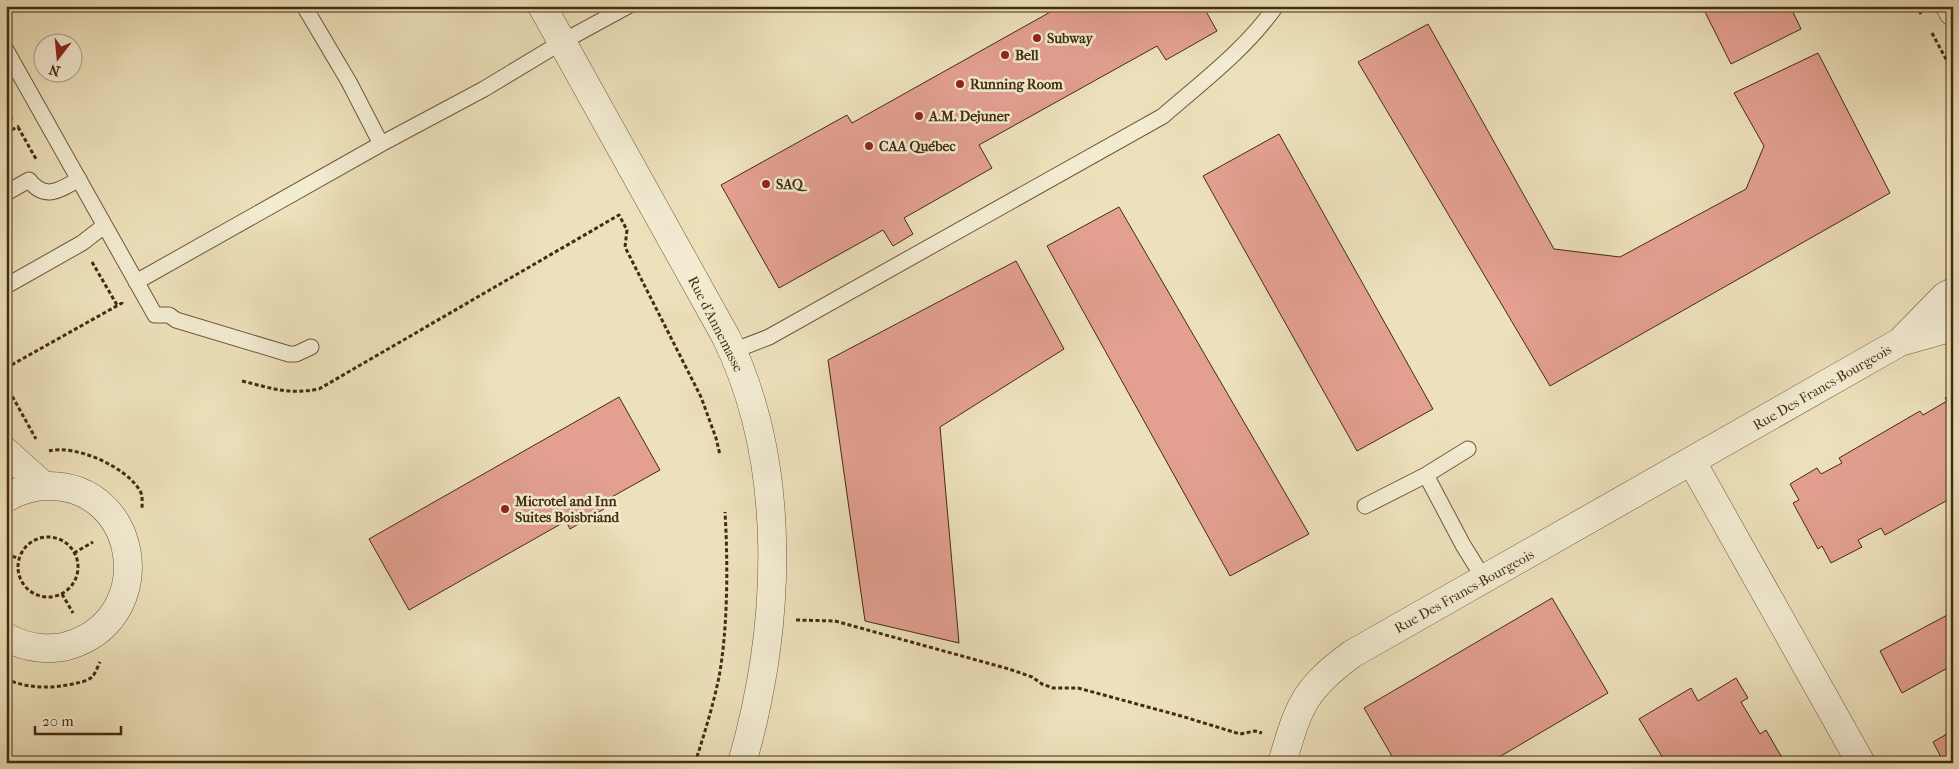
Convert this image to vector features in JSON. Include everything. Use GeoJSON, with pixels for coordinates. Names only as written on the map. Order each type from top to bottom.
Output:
{"type":"FeatureCollection","features":[{"type":"Feature","properties":{"kind":"street","name":"Rue d'Annemasse"},"geometry":{"type":"LineString","coordinates":[[542,6],[733,351],[746,385],[762,451],[768,497],[771,599],[768,638],[757,700],[742,763]]}},
{"type":"Feature","properties":{"kind":"street"},"geometry":{"type":"LineString","coordinates":[[1950,6],[1953,12]]}},
{"type":"Feature","properties":{"kind":"street","name":"Rue Des Francs-Bourgeois"},"geometry":{"type":"LineString","coordinates":[[1900,342],[1946,296],[1953,292]]}},
{"type":"Feature","properties":{"kind":"street","name":"Rue Des Francs-Bourgeois"},"geometry":{"type":"LineString","coordinates":[[1282,763],[1298,711],[1313,687],[1352,654],[1900,342],[1953,327]]}},
{"type":"Feature","properties":{"kind":"street"},"geometry":{"type":"LineString","coordinates":[[6,452],[44,486]]}},
{"type":"Feature","properties":{"kind":"street"},"geometry":{"type":"LineString","coordinates":[[1692,462],[1861,763]]}},
{"type":"Feature","properties":{"kind":"street"},"geometry":{"type":"LineString","coordinates":[[6,498],[20,491],[44,486],[56,486],[80,493],[101,506],[110,515],[128,550],[127,584],[119,606],[105,625],[84,640],[60,648],[47,648],[22,644],[6,637]]}},
{"type":"Feature","properties":{"kind":"lane"},"geometry":{"type":"LineString","coordinates":[[304,6],[349,82],[381,144]]}},
{"type":"Feature","properties":{"kind":"lane"},"geometry":{"type":"LineString","coordinates":[[136,282],[381,144],[484,89],[562,42],[628,6]]}},
{"type":"Feature","properties":{"kind":"lane"},"geometry":{"type":"LineString","coordinates":[[733,351],[756,344],[769,337],[1163,116],[1214,72],[1264,22],[1276,6]]}},
{"type":"Feature","properties":{"kind":"lane"},"geometry":{"type":"LineString","coordinates":[[6,50],[155,315],[169,315],[176,320],[289,354],[296,354],[311,348]]}},
{"type":"Feature","properties":{"kind":"lane"},"geometry":{"type":"LineString","coordinates":[[6,193],[29,180],[38,190],[53,192],[78,179]]}},
{"type":"Feature","properties":{"kind":"lane"},"geometry":{"type":"LineString","coordinates":[[6,286],[82,243],[104,226]]}},
{"type":"Feature","properties":{"kind":"lane"},"geometry":{"type":"LineString","coordinates":[[1366,506],[1468,449]]}},
{"type":"Feature","properties":{"kind":"lane"},"geometry":{"type":"LineString","coordinates":[[1426,474],[1463,545],[1484,579]]}},
{"type":"Feature","properties":{"kind":"path"},"geometry":{"type":"LineString","coordinates":[[1917,6],[1921,14]]}},
{"type":"Feature","properties":{"kind":"path"},"geometry":{"type":"LineString","coordinates":[[1931,31],[1953,72]]}},
{"type":"Feature","properties":{"kind":"path"},"geometry":{"type":"LineString","coordinates":[[6,133],[22,124]]}},
{"type":"Feature","properties":{"kind":"path"},"geometry":{"type":"LineString","coordinates":[[18,127],[36,161]]}},
{"type":"Feature","properties":{"kind":"path"},"geometry":{"type":"LineString","coordinates":[[242,381],[285,392],[300,393],[319,389],[619,215],[627,230],[626,247],[701,397],[720,455]]}},
{"type":"Feature","properties":{"kind":"path"},"geometry":{"type":"LineString","coordinates":[[91,259],[117,305]]}},
{"type":"Feature","properties":{"kind":"path"},"geometry":{"type":"LineString","coordinates":[[6,368],[122,303],[121,298]]}},
{"type":"Feature","properties":{"kind":"path"},"geometry":{"type":"LineString","coordinates":[[6,385],[36,439],[36,446]]}},
{"type":"Feature","properties":{"kind":"path"},"geometry":{"type":"LineString","coordinates":[[695,763],[709,718],[719,676],[725,623],[725,512]]}},
{"type":"Feature","properties":{"kind":"path"},"geometry":{"type":"LineString","coordinates":[[46,537],[62,541],[74,553],[78,565],[77,576],[72,585],[62,594],[50,597],[39,596],[30,591],[20,579],[18,568],[20,558],[27,545],[36,540],[46,537]]}},
{"type":"Feature","properties":{"kind":"path"},"geometry":{"type":"LineString","coordinates":[[74,553],[97,540]]}},
{"type":"Feature","properties":{"kind":"path"},"geometry":{"type":"LineString","coordinates":[[6,555],[20,558]]}},
{"type":"Feature","properties":{"kind":"path"},"geometry":{"type":"LineString","coordinates":[[62,594],[75,616]]}},
{"type":"Feature","properties":{"kind":"path"},"geometry":{"type":"LineString","coordinates":[[804,621],[835,621],[1009,669],[1054,688],[1078,688],[1240,734],[1255,731]]}},
{"type":"Feature","properties":{"kind":"building"},"geometry":{"type":"Polygon","coordinates":[[[1061,6],[1203,6],[1217,31],[1166,60],[1157,46],[979,145],[992,168],[904,218],[913,234],[893,246],[883,230],[779,288],[721,185],[847,115],[852,123],[1061,6]]]}},
{"type":"Feature","properties":{"kind":"building"},"geometry":{"type":"Polygon","coordinates":[[[1702,6],[1790,6],[1801,29],[1731,64],[1702,6]]]}},
{"type":"Feature","properties":{"kind":"building"},"geometry":{"type":"Polygon","coordinates":[[[1428,24],[1554,249],[1620,257],[1746,189],[1764,146],[1734,93],[1818,53],[1890,193],[1550,386],[1358,62],[1428,24]]]}},
{"type":"Feature","properties":{"kind":"building"},"geometry":{"type":"Polygon","coordinates":[[[6,107],[13,119],[6,123],[6,107]]]}},
{"type":"Feature","properties":{"kind":"building"},"geometry":{"type":"Polygon","coordinates":[[[1279,134],[1433,409],[1357,451],[1203,176],[1279,134]]]}},
{"type":"Feature","properties":{"kind":"building"},"geometry":{"type":"Polygon","coordinates":[[[1119,207],[1309,534],[1230,576],[1047,246],[1119,207]]]}},
{"type":"Feature","properties":{"kind":"building"},"geometry":{"type":"Polygon","coordinates":[[[1016,261],[1064,349],[940,427],[959,643],[865,621],[828,360],[1016,261]]]}},
{"type":"Feature","properties":{"kind":"building"},"geometry":{"type":"Polygon","coordinates":[[[1953,393],[1953,497],[1885,535],[1881,528],[1858,540],[1862,547],[1831,563],[1822,546],[1818,549],[1793,503],[1799,500],[1790,484],[1817,468],[1821,474],[1842,463],[1839,458],[1920,411],[1923,415],[1947,401],[1945,398],[1953,393]]]}},
{"type":"Feature","properties":{"kind":"building"},"geometry":{"type":"Polygon","coordinates":[[[619,397],[660,470],[601,503],[604,509],[570,529],[566,521],[409,610],[369,539],[619,397]]]}},
{"type":"Feature","properties":{"kind":"building"},"geometry":{"type":"Polygon","coordinates":[[[1552,598],[1608,693],[1489,763],[1396,763],[1364,708],[1552,598]]]}},
{"type":"Feature","properties":{"kind":"building"},"geometry":{"type":"Polygon","coordinates":[[[1953,612],[1953,665],[1902,693],[1880,651],[1953,612]]]}},
{"type":"Feature","properties":{"kind":"building"},"geometry":{"type":"Polygon","coordinates":[[[1736,678],[1748,698],[1741,702],[1760,734],[1766,730],[1785,763],[1666,763],[1639,719],[1691,688],[1698,701],[1736,678]]]}},
{"type":"Feature","properties":{"kind":"building"},"geometry":{"type":"Polygon","coordinates":[[[1952,731],[1953,763],[1944,763],[1933,742],[1952,731]]]}},
{"type":"Feature","properties":{"kind":"place","name":"Subway"},"geometry":{"type":"Point","coordinates":[1037,38]}},
{"type":"Feature","properties":{"kind":"place","name":"Bell"},"geometry":{"type":"Point","coordinates":[1005,55]}},
{"type":"Feature","properties":{"kind":"place","name":"Running Room"},"geometry":{"type":"Point","coordinates":[960,84]}},
{"type":"Feature","properties":{"kind":"place","name":"A.M. Dejuner"},"geometry":{"type":"Point","coordinates":[919,116]}},
{"type":"Feature","properties":{"kind":"place","name":"CAA Québec"},"geometry":{"type":"Point","coordinates":[869,146]}},
{"type":"Feature","properties":{"kind":"place","name":"SAQ"},"geometry":{"type":"Point","coordinates":[766,184]}},
{"type":"Feature","properties":{"kind":"place","name":"Microtel and Inn Suites Boisbriand"},"geometry":{"type":"Point","coordinates":[505,509]}}]}
